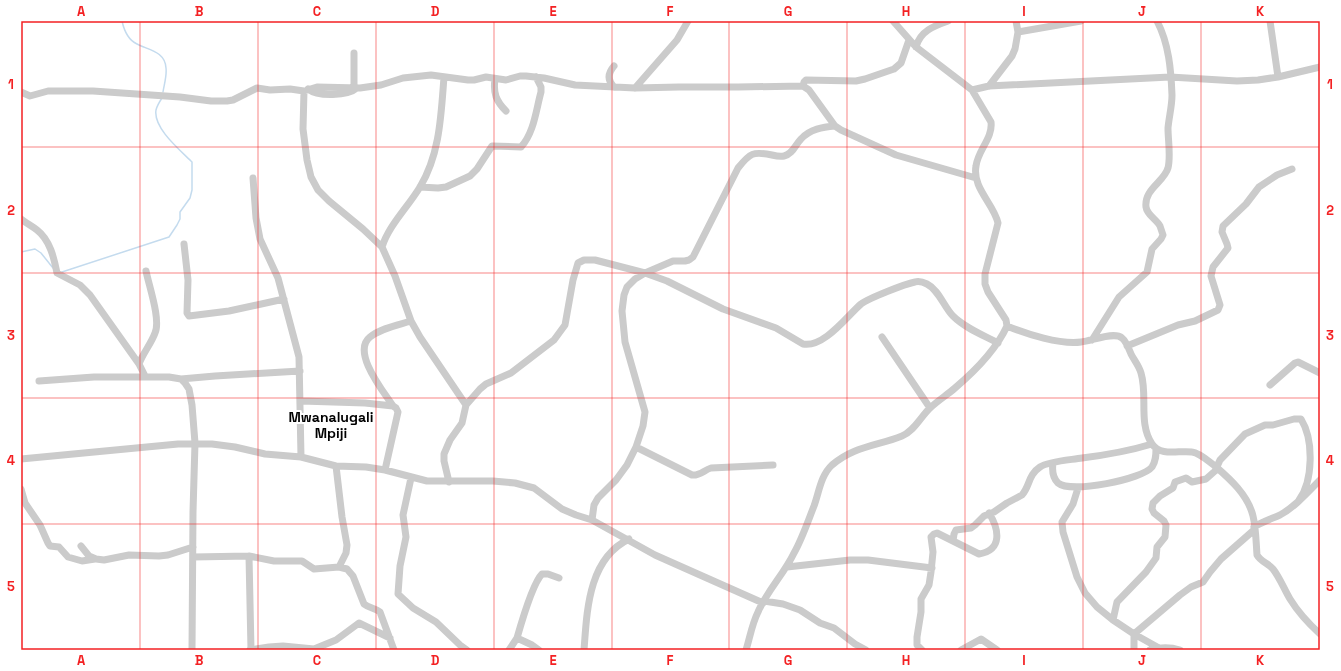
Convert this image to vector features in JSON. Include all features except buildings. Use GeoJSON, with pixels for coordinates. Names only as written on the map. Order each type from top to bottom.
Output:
{"type":"FeatureCollection","features":[{"type":"Feature","properties":{"kind":"street"},"geometry":{"type":"LineString","coordinates":[[635,88],[677,40],[688,21]]}},
{"type":"Feature","properties":{"kind":"street"},"geometry":{"type":"LineString","coordinates":[[746,650],[758,612],[795,552],[827,471],[833,464],[856,450],[908,433],[930,408],[967,378],[998,343],[1007,326],[1006,320],[988,292],[985,284],[985,274],[998,223],[997,218],[976,178],[978,157],[992,125],[972,90],[916,47],[893,21]]}},
{"type":"Feature","properties":{"kind":"street"},"geometry":{"type":"LineString","coordinates":[[916,47],[918,40],[925,32],[948,21]]}},
{"type":"Feature","properties":{"kind":"street"},"geometry":{"type":"LineString","coordinates":[[989,86],[1015,50],[1018,32],[1016,21]]}},
{"type":"Feature","properties":{"kind":"street"},"geometry":{"type":"LineString","coordinates":[[1018,32],[1081,21]]}},
{"type":"Feature","properties":{"kind":"street"},"geometry":{"type":"LineString","coordinates":[[1092,340],[1119,297],[1147,272],[1152,249],[1161,240],[1163,235],[1160,226],[1148,213],[1146,207],[1146,200],[1150,191],[1166,173],[1169,166],[1168,128],[1172,96],[1169,57],[1164,38],[1157,21]]}},
{"type":"Feature","properties":{"kind":"street"},"geometry":{"type":"LineString","coordinates":[[1270,21],[1278,77]]}},
{"type":"Feature","properties":{"kind":"street"},"geometry":{"type":"LineString","coordinates":[[803,86],[806,80],[856,81],[894,69],[900,62],[909,40]]}},
{"type":"Feature","properties":{"kind":"street"},"geometry":{"type":"LineString","coordinates":[[354,53],[356,88]]}},
{"type":"Feature","properties":{"kind":"street"},"geometry":{"type":"LineString","coordinates":[[614,66],[609,76],[611,85],[614,87]]}},
{"type":"Feature","properties":{"kind":"street"},"geometry":{"type":"LineString","coordinates":[[972,90],[989,86],[1170,77],[1237,81],[1258,80],[1320,67]]}},
{"type":"Feature","properties":{"kind":"street"},"geometry":{"type":"LineString","coordinates":[[21,92],[30,96],[48,91],[93,91],[227,101],[233,100],[257,88],[270,90],[306,90],[319,94],[341,94],[351,92],[356,88],[381,85],[403,78],[432,75],[468,80],[486,77],[506,80],[520,76],[536,77],[575,85],[635,88],[803,86],[809,90],[835,126],[841,130],[896,155],[976,178]]}},
{"type":"Feature","properties":{"kind":"street"},"geometry":{"type":"LineString","coordinates":[[382,247],[388,233],[420,187],[429,168],[440,128],[444,77]]}},
{"type":"Feature","properties":{"kind":"street"},"geometry":{"type":"LineString","coordinates":[[420,187],[446,187],[470,176],[477,169],[492,146],[521,147],[529,135],[541,92],[542,87],[536,77]]}},
{"type":"Feature","properties":{"kind":"street"},"geometry":{"type":"LineString","coordinates":[[495,79],[494,93],[496,100],[506,111]]}},
{"type":"Feature","properties":{"kind":"street"},"geometry":{"type":"LineString","coordinates":[[306,90],[303,129],[306,160],[311,177],[318,190],[329,201],[382,247],[395,276],[411,320],[420,337],[466,405]]}},
{"type":"Feature","properties":{"kind":"street"},"geometry":{"type":"LineString","coordinates":[[592,520],[594,504],[616,480],[627,465],[636,447],[643,426],[645,412],[625,342],[622,312],[624,295],[627,287],[635,279],[645,273],[673,261],[690,260],[738,168],[754,153],[759,152],[778,157],[785,156],[791,153],[806,134],[821,127],[835,126]]}},
{"type":"Feature","properties":{"kind":"street"},"geometry":{"type":"LineString","coordinates":[[1127,346],[1178,325],[1195,321],[1218,310],[1220,305],[1211,276],[1213,267],[1228,248],[1228,244],[1222,232],[1224,226],[1246,204],[1259,187],[1277,175],[1292,170]]}},
{"type":"Feature","properties":{"kind":"street"},"geometry":{"type":"LineString","coordinates":[[253,178],[256,218],[260,239],[278,278],[296,342],[300,371],[301,457]]}},
{"type":"Feature","properties":{"kind":"street"},"geometry":{"type":"LineString","coordinates":[[21,219],[38,230],[44,237],[51,249],[57,273],[80,285],[90,295],[139,364],[145,376]]}},
{"type":"Feature","properties":{"kind":"street"},"geometry":{"type":"LineString","coordinates":[[184,244],[188,280],[187,313],[189,316],[230,311],[284,300]]}},
{"type":"Feature","properties":{"kind":"street"},"geometry":{"type":"LineString","coordinates":[[449,482],[444,461],[444,454],[446,448],[462,423],[466,405],[486,384],[511,373],[554,340],[565,325],[573,280],[578,263],[584,260],[595,260],[645,273],[667,281],[723,309],[776,328],[803,344],[808,345],[814,344],[835,330],[869,299],[916,281],[921,282],[934,289],[946,308],[955,318],[969,328],[998,343]]}},
{"type":"Feature","properties":{"kind":"street"},"geometry":{"type":"LineString","coordinates":[[139,364],[143,353],[155,333],[156,328],[155,310],[146,271]]}},
{"type":"Feature","properties":{"kind":"street"},"geometry":{"type":"LineString","coordinates":[[385,470],[398,412],[370,371],[366,362],[365,343],[372,335],[411,320]]}},
{"type":"Feature","properties":{"kind":"street"},"geometry":{"type":"LineString","coordinates":[[1007,326],[1038,337],[1080,343],[1114,335],[1122,338],[1141,372],[1144,388],[1145,425],[1147,434],[1154,446],[1162,452],[1193,452],[1206,459],[1232,480],[1246,500],[1253,515],[1259,558],[1261,561],[1270,565],[1290,599],[1306,622],[1320,634]]}},
{"type":"Feature","properties":{"kind":"street"},"geometry":{"type":"LineString","coordinates":[[882,337],[930,408]]}},
{"type":"Feature","properties":{"kind":"street"},"geometry":{"type":"LineString","coordinates":[[1270,385],[1298,362],[1320,373]]}},
{"type":"Feature","properties":{"kind":"street"},"geometry":{"type":"LineString","coordinates":[[39,381],[94,377],[145,376],[169,376],[181,379],[300,371]]}},
{"type":"Feature","properties":{"kind":"street"},"geometry":{"type":"LineString","coordinates":[[181,379],[189,389],[192,405],[195,443],[192,650]]}},
{"type":"Feature","properties":{"kind":"street"},"geometry":{"type":"LineString","coordinates":[[301,401],[365,403],[393,406]]}},
{"type":"Feature","properties":{"kind":"street"},"geometry":{"type":"LineString","coordinates":[[1113,620],[1117,602],[1146,572],[1156,558],[1157,547],[1165,537],[1166,525],[1152,509],[1153,503],[1160,496],[1173,488],[1179,480],[1186,478],[1192,482],[1206,479],[1217,468],[1220,460],[1226,452],[1245,434],[1251,433],[1265,425],[1273,425],[1299,418],[1301,419],[1305,426],[1310,446],[1310,454],[1308,481],[1304,494],[1299,500]]}},
{"type":"Feature","properties":{"kind":"street"},"geometry":{"type":"LineString","coordinates":[[21,459],[195,443],[235,447],[265,454],[301,457],[336,466],[366,467],[385,470],[427,481],[494,481],[515,483],[534,488],[562,509],[592,520],[629,539],[655,555],[763,602],[783,604],[800,610],[820,623],[834,628],[855,644],[866,650]]}},
{"type":"Feature","properties":{"kind":"street"},"geometry":{"type":"LineString","coordinates":[[953,541],[956,530],[971,528],[984,516],[994,512],[1022,495],[1032,474],[1041,466],[1154,446]]}},
{"type":"Feature","properties":{"kind":"street"},"geometry":{"type":"LineString","coordinates":[[1053,463],[1053,475],[1062,485],[1078,488],[1100,485],[1136,476],[1148,471],[1155,461],[1154,446]]}},
{"type":"Feature","properties":{"kind":"street"},"geometry":{"type":"LineString","coordinates":[[636,447],[692,475],[699,474],[706,469],[711,468],[773,465]]}},
{"type":"Feature","properties":{"kind":"street"},"geometry":{"type":"LineString","coordinates":[[336,466],[347,546],[346,553],[339,567]]}},
{"type":"Feature","properties":{"kind":"street"},"geometry":{"type":"LineString","coordinates":[[412,478],[403,515],[406,537],[400,566],[398,594],[413,608],[436,622],[467,650]]}},
{"type":"Feature","properties":{"kind":"street"},"geometry":{"type":"LineString","coordinates":[[1134,650],[1134,634],[1191,586],[1203,582],[1221,559],[1261,523],[1280,515],[1299,500],[1320,480]]}},
{"type":"Feature","properties":{"kind":"street"},"geometry":{"type":"LineString","coordinates":[[1078,488],[1073,504],[1062,522],[1063,532],[1073,568],[1085,593],[1097,607],[1113,620],[1159,648]]}},
{"type":"Feature","properties":{"kind":"street"},"geometry":{"type":"LineString","coordinates":[[21,489],[25,503],[40,525],[49,545],[52,547],[59,547],[68,557],[82,561],[96,559],[104,560],[129,555],[159,556],[168,555],[193,547]]}},
{"type":"Feature","properties":{"kind":"street"},"geometry":{"type":"LineString","coordinates":[[922,650],[917,645],[917,638],[921,612],[921,599],[929,585],[932,568],[932,537],[937,533],[979,554],[989,550],[996,542],[997,531],[989,514]]}},
{"type":"Feature","properties":{"kind":"street"},"geometry":{"type":"LineString","coordinates":[[584,650],[585,629],[595,576],[604,560],[613,549],[629,539]]}},
{"type":"Feature","properties":{"kind":"street"},"geometry":{"type":"LineString","coordinates":[[81,546],[89,556],[96,559]]}},
{"type":"Feature","properties":{"kind":"street"},"geometry":{"type":"LineString","coordinates":[[193,558],[249,556],[274,561],[302,561],[314,568],[339,567],[347,569],[353,576],[364,604],[367,607],[380,612],[394,650]]}},
{"type":"Feature","properties":{"kind":"street"},"geometry":{"type":"LineString","coordinates":[[249,556],[250,650],[283,646],[314,649],[336,640],[359,623],[390,638]]}},
{"type":"Feature","properties":{"kind":"street"},"geometry":{"type":"LineString","coordinates":[[787,567],[850,560],[868,560],[932,568]]}},
{"type":"Feature","properties":{"kind":"street"},"geometry":{"type":"LineString","coordinates":[[509,650],[517,638],[539,577],[542,574],[548,574],[559,578]]}},
{"type":"Feature","properties":{"kind":"street"},"geometry":{"type":"LineString","coordinates":[[517,638],[539,650]]}},
{"type":"Feature","properties":{"kind":"street"},"geometry":{"type":"LineString","coordinates":[[961,650],[981,640],[997,650]]}},
{"type":"Feature","properties":{"kind":"street"},"geometry":{"type":"LineString","coordinates":[[1150,650],[1159,648],[1172,648],[1180,650]]}},
{"type":"Feature","properties":{"kind":"waterway"},"geometry":{"type":"LineString","coordinates":[[122,21],[125,31],[131,40],[155,52],[163,58],[166,71],[163,92]]}},
{"type":"Feature","properties":{"kind":"waterway"},"geometry":{"type":"LineString","coordinates":[[62,272],[169,237],[177,225],[180,219],[180,212],[190,198],[192,190],[192,162],[168,138],[159,124],[156,117],[156,110],[162,98]]}},
{"type":"Feature","properties":{"kind":"waterway"},"geometry":{"type":"LineString","coordinates":[[21,252],[35,249],[41,253],[53,268]]}},
{"type":"Feature","properties":{"kind":"district","name":"Mwanalugali Mpiji"},"geometry":{"type":"Point","coordinates":[331,426]}}]}
